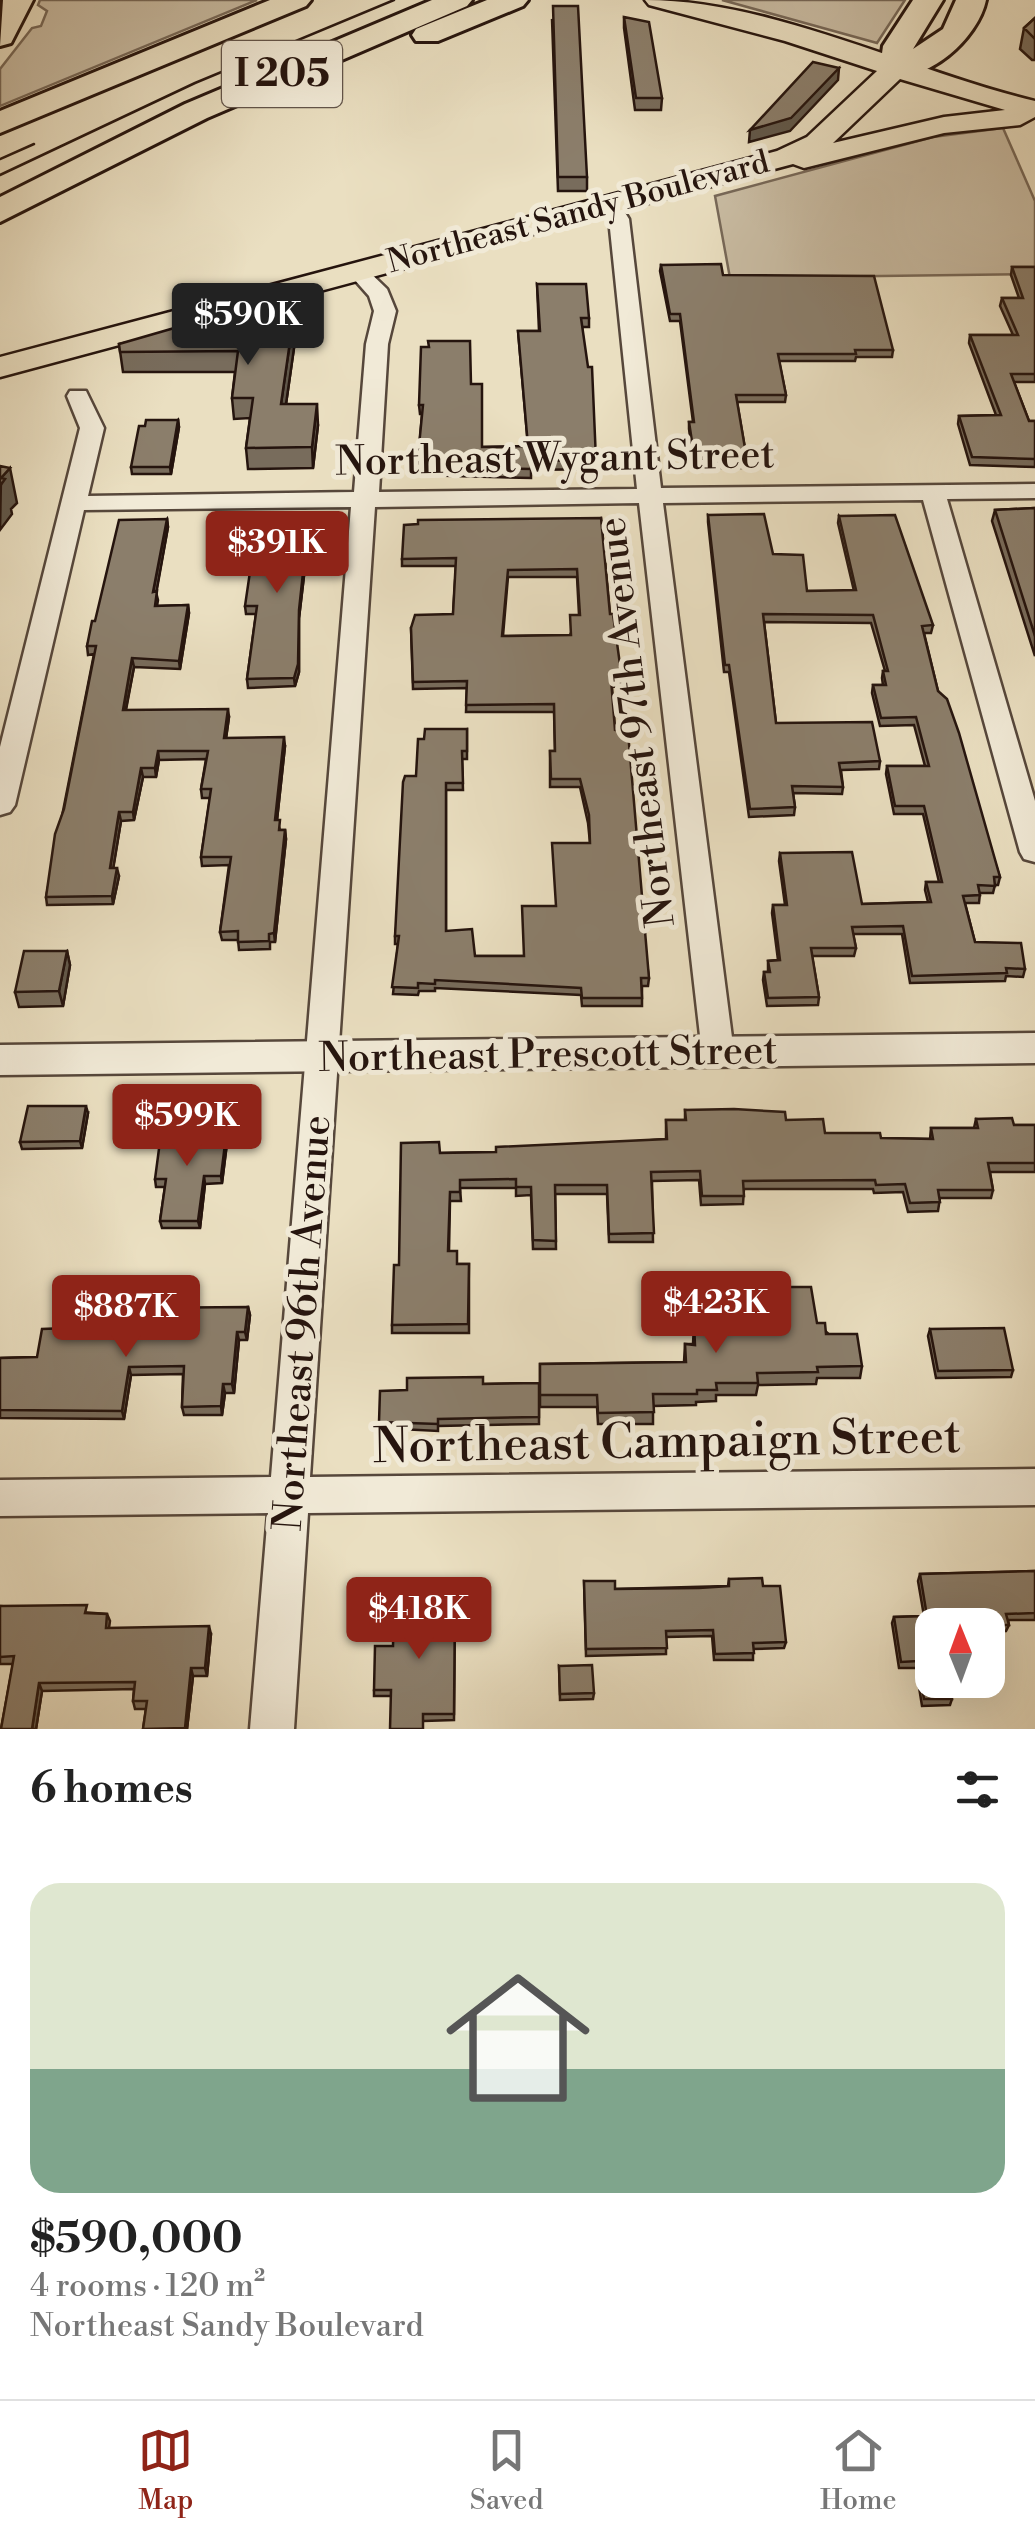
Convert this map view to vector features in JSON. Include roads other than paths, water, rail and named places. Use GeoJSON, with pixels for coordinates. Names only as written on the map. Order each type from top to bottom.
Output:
{"type":"FeatureCollection","features":[{"type":"Feature","properties":{"kind":"highway"},"geometry":{"type":"LineString","coordinates":[[0,37],[18,0]]}},
{"type":"Feature","properties":{"kind":"highway","name":"I 205"},"geometry":{"type":"LineString","coordinates":[[0,123],[296,0]]}},
{"type":"Feature","properties":{"kind":"highway","name":"I 205"},"geometry":{"type":"LineString","coordinates":[[0,211],[196,111],[457,0]]}},
{"type":"Feature","properties":{"kind":"highway"},"geometry":{"type":"LineString","coordinates":[[111,154],[306,88],[513,0]]}},
{"type":"Feature","properties":{"kind":"highway"},"geometry":{"type":"LineString","coordinates":[[928,0],[898,46],[896,68],[938,50],[967,19],[971,0]]}},
{"type":"Feature","properties":{"kind":"main road"},"geometry":{"type":"LineString","coordinates":[[658,0],[794,35],[1035,113]]}},
{"type":"Feature","properties":{"kind":"main road","name":"Northeast Sandy Boulevard"},"geometry":{"type":"LineString","coordinates":[[0,367],[777,160],[817,143],[896,68]]}},
{"type":"Feature","properties":{"kind":"main road"},"geometry":{"type":"LineString","coordinates":[[777,160],[828,155],[944,125],[1035,113]]}},
{"type":"Feature","properties":{"kind":"street","name":"Northeast 97th Avenue"},"geometry":{"type":"LineString","coordinates":[[610,204],[620,219],[718,1053]]}},
{"type":"Feature","properties":{"kind":"street","name":"Northeast 96th Avenue"},"geometry":{"type":"LineString","coordinates":[[272,1729],[360,532],[377,344],[385,311],[379,294],[356,270]]}},
{"type":"Feature","properties":{"kind":"street"},"geometry":{"type":"LineString","coordinates":[[0,806],[92,428],[78,396]]}},
{"type":"Feature","properties":{"kind":"street","name":"Northeast Wygant Street"},"geometry":{"type":"LineString","coordinates":[[76,503],[1035,491]]}},
{"type":"Feature","properties":{"kind":"street"},"geometry":{"type":"LineString","coordinates":[[933,492],[1035,852]]}},
{"type":"Feature","properties":{"kind":"street","name":"Northeast Prescott Street"},"geometry":{"type":"LineString","coordinates":[[0,1060],[1035,1048]]}},
{"type":"Feature","properties":{"kind":"street","name":"Northeast Campaign Street"},"geometry":{"type":"LineString","coordinates":[[0,1498],[1035,1488]]}},
{"type":"Feature","properties":{"kind":"tram line"},"geometry":{"type":"LineString","coordinates":[[0,175],[195,83],[394,0]]}},
{"type":"Feature","properties":{"kind":"tram line"},"geometry":{"type":"LineString","coordinates":[[0,159],[34,144]]}}]}
